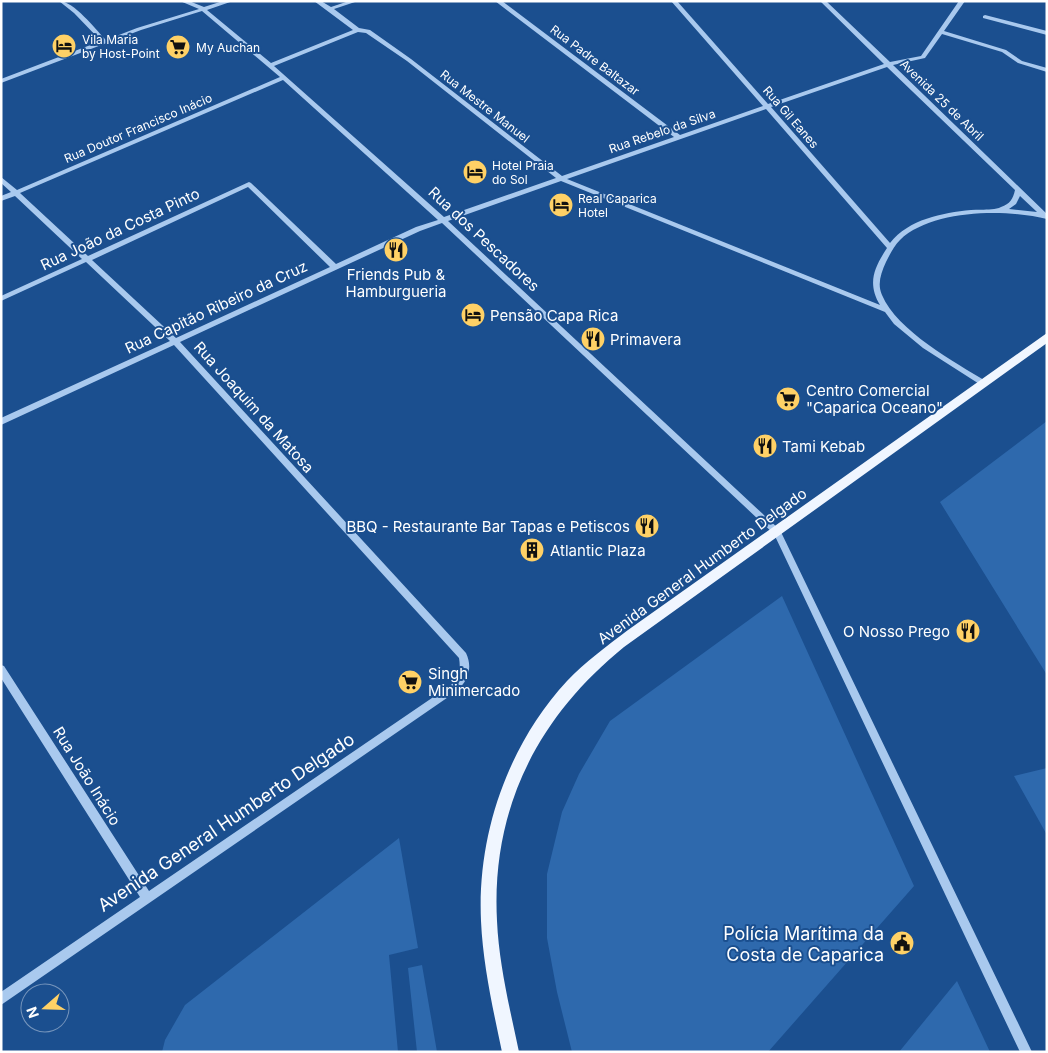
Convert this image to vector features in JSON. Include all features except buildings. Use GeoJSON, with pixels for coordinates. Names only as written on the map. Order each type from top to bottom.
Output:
{"type":"FeatureCollection","features":[{"type":"Feature","properties":{"kind":"main road","name":"Avenida General Humberto Delgado"},"geometry":{"type":"LineString","coordinates":[[511,1052],[493,960],[489,919],[491,868],[499,821],[514,777],[548,713],[573,685],[631,634],[777,532],[1047,337]]}},
{"type":"Feature","properties":{"kind":"street"},"geometry":{"type":"LineString","coordinates":[[62,1],[76,12],[105,42]]}},
{"type":"Feature","properties":{"kind":"street","name":"Rua dos Pescadores"},"geometry":{"type":"LineString","coordinates":[[183,1],[202,8],[284,77],[443,220],[777,532]]}},
{"type":"Feature","properties":{"kind":"street"},"geometry":{"type":"LineString","coordinates":[[1,81],[139,29],[202,8],[230,1]]}},
{"type":"Feature","properties":{"kind":"street","name":"Rua Mestre Manuel"},"geometry":{"type":"LineString","coordinates":[[317,1],[357,30],[368,31],[401,54],[561,179],[885,310]]}},
{"type":"Feature","properties":{"kind":"street"},"geometry":{"type":"LineString","coordinates":[[330,10],[355,1]]}},
{"type":"Feature","properties":{"kind":"street","name":"Rua Padre Baltazar"},"geometry":{"type":"LineString","coordinates":[[498,1],[678,137]]}},
{"type":"Feature","properties":{"kind":"street","name":"Rua Gil Eanes"},"geometry":{"type":"LineString","coordinates":[[674,1],[890,247]]}},
{"type":"Feature","properties":{"kind":"street","name":"Avenida 25 de Abril"},"geometry":{"type":"LineString","coordinates":[[823,1],[1046,217]]}},
{"type":"Feature","properties":{"kind":"street"},"geometry":{"type":"LineString","coordinates":[[889,64],[923,57],[962,1]]}},
{"type":"Feature","properties":{"kind":"street"},"geometry":{"type":"LineString","coordinates":[[985,17],[1047,33]]}},
{"type":"Feature","properties":{"kind":"street"},"geometry":{"type":"LineString","coordinates":[[270,65],[357,30]]}},
{"type":"Feature","properties":{"kind":"street"},"geometry":{"type":"LineString","coordinates":[[940,32],[1004,51],[1020,62],[1047,70]]}},
{"type":"Feature","properties":{"kind":"street","name":"Rua Rebelo da Silva"},"geometry":{"type":"LineString","coordinates":[[443,220],[889,64]]}},
{"type":"Feature","properties":{"kind":"street","name":"Rua Doutor Francisco Inácio"},"geometry":{"type":"LineString","coordinates":[[1,199],[284,77]]}},
{"type":"Feature","properties":{"kind":"street","name":"Rua Joaquim da Matosa"},"geometry":{"type":"LineString","coordinates":[[1,179],[175,341],[463,656],[466,672]]}},
{"type":"Feature","properties":{"kind":"street","name":"Rua João da Costa Pinto"},"geometry":{"type":"LineString","coordinates":[[1,299],[249,184],[335,267]]}},
{"type":"Feature","properties":{"kind":"street"},"geometry":{"type":"LineString","coordinates":[[1001,210],[1012,206],[1018,199],[1018,189]]}},
{"type":"Feature","properties":{"kind":"street"},"geometry":{"type":"LineString","coordinates":[[984,384],[932,349],[885,310],[878,296],[876,282],[878,270],[890,247],[901,234],[920,224],[956,214],[1001,210],[1046,217]]}},
{"type":"Feature","properties":{"kind":"street","name":"Rua Capitão Ribeiro da Cruz"},"geometry":{"type":"LineString","coordinates":[[1,422],[418,229],[443,220]]}},
{"type":"Feature","properties":{"kind":"street"},"geometry":{"type":"LineString","coordinates":[[777,532],[1026,1052]]}},
{"type":"Feature","properties":{"kind":"street","name":"Rua João Inácio"},"geometry":{"type":"LineString","coordinates":[[1,669],[147,898]]}},
{"type":"Feature","properties":{"kind":"street","name":"Avenida General Humberto Delgado"},"geometry":{"type":"LineString","coordinates":[[1,998],[454,688],[462,681],[466,672]]}},
{"type":"Feature","properties":{"kind":"shaded area"},"geometry":{"type":"Polygon","coordinates":[[[1047,421],[1047,675],[940,502],[1047,421]]]}},
{"type":"Feature","properties":{"kind":"shaded area"},"geometry":{"type":"Polygon","coordinates":[[[782,596],[914,886],[768,1052],[572,1052],[557,992],[547,938],[547,874],[562,812],[579,774],[610,721],[782,596]]]}},
{"type":"Feature","properties":{"kind":"shaded area"},"geometry":{"type":"Polygon","coordinates":[[[1047,768],[1047,835],[1014,776],[1047,768]]]}},
{"type":"Feature","properties":{"kind":"shaded area"},"geometry":{"type":"Polygon","coordinates":[[[399,838],[418,948],[389,955],[398,1052],[162,1052],[165,1040],[185,1005],[399,838]]]}},
{"type":"Feature","properties":{"kind":"shaded area"},"geometry":{"type":"Polygon","coordinates":[[[422,965],[437,1052],[417,1052],[408,968],[422,965]]]}},
{"type":"Feature","properties":{"kind":"shaded area"},"geometry":{"type":"Polygon","coordinates":[[[957,981],[990,1052],[899,1052],[957,981]]]}},
{"type":"Feature","properties":{"kind":"place","name":"Vila Maria by Host-Point"},"geometry":{"type":"Point","coordinates":[64,46]}},
{"type":"Feature","properties":{"kind":"place","name":"My Auchan"},"geometry":{"type":"Point","coordinates":[178,47]}},
{"type":"Feature","properties":{"kind":"place","name":"Hotel Praia do Sol"},"geometry":{"type":"Point","coordinates":[475,172]}},
{"type":"Feature","properties":{"kind":"place","name":"Real Caparica Hotel"},"geometry":{"type":"Point","coordinates":[561,205]}},
{"type":"Feature","properties":{"kind":"place","name":"Friends Pub & Hamburgueria"},"geometry":{"type":"Point","coordinates":[396,250]}},
{"type":"Feature","properties":{"kind":"place","name":"Pensão Capa Rica"},"geometry":{"type":"Point","coordinates":[473,315]}},
{"type":"Feature","properties":{"kind":"place","name":"Primavera"},"geometry":{"type":"Point","coordinates":[593,339]}},
{"type":"Feature","properties":{"kind":"place","name":"Centro Comercial \"Caparica Oceano\""},"geometry":{"type":"Point","coordinates":[788,399]}},
{"type":"Feature","properties":{"kind":"place","name":"Tami Kebab"},"geometry":{"type":"Point","coordinates":[765,446]}},
{"type":"Feature","properties":{"kind":"place","name":"BBQ - Restaurante Bar Tapas e Petiscos"},"geometry":{"type":"Point","coordinates":[647,526]}},
{"type":"Feature","properties":{"kind":"place","name":"Atlantic Plaza"},"geometry":{"type":"Point","coordinates":[532,550]}},
{"type":"Feature","properties":{"kind":"place","name":"O Nosso Prego"},"geometry":{"type":"Point","coordinates":[968,631]}},
{"type":"Feature","properties":{"kind":"place","name":"Singh Minimercado"},"geometry":{"type":"Point","coordinates":[410,682]}},
{"type":"Feature","properties":{"kind":"place","name":"Polícia Marítima da Costa de Caparica"},"geometry":{"type":"Point","coordinates":[902,943]}}]}
